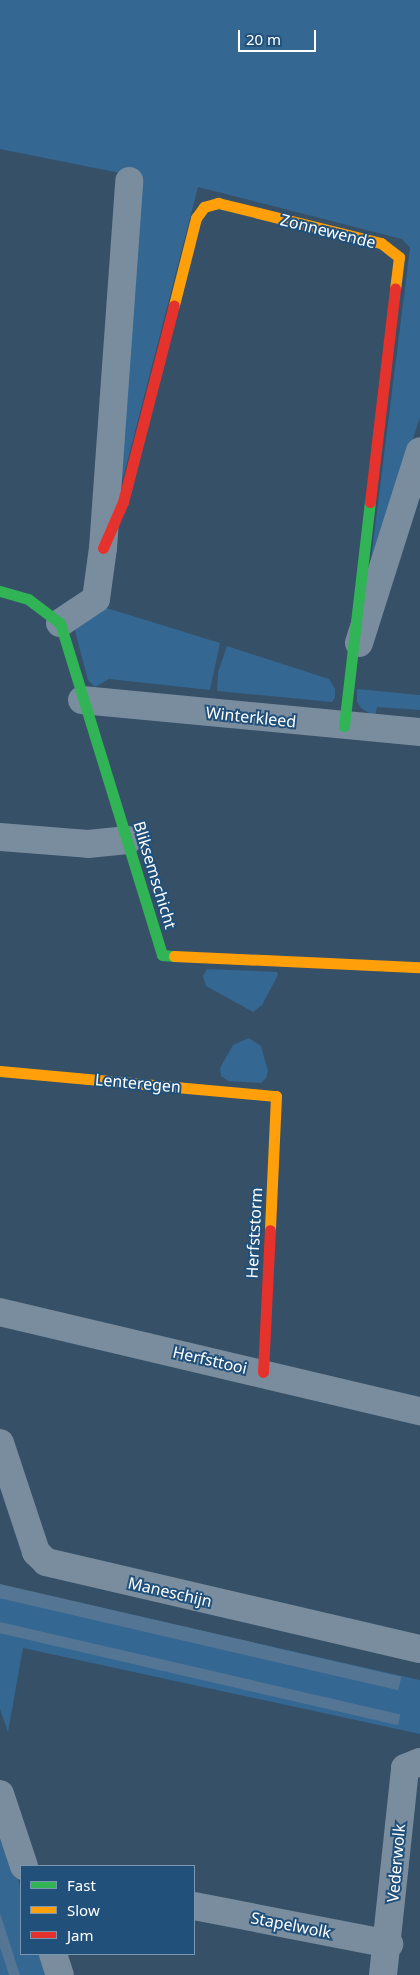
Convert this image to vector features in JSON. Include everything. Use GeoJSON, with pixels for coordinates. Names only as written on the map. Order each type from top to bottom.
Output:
{"type":"FeatureCollection","features":[{"type":"Feature","properties":{"kind":"street","name":"Zonnewende"},"geometry":{"type":"LineString","coordinates":[[60,623],[96,599],[103,548],[129,181]]}},
{"type":"Feature","properties":{"kind":"street","name":"Zonnewende"},"geometry":{"type":"LineString","coordinates":[[103,548],[124,502],[196,218],[204,206],[218,203],[381,243],[399,257],[344,726]]}},
{"type":"Feature","properties":{"kind":"street","name":"Zonnewende"},"geometry":{"type":"LineString","coordinates":[[351,663],[370,614],[420,451]]}},
{"type":"Feature","properties":{"kind":"street"},"geometry":{"type":"LineString","coordinates":[[0,591],[28,599],[60,623]]}},
{"type":"Feature","properties":{"kind":"street","name":"Bliksemschicht"},"geometry":{"type":"LineString","coordinates":[[60,623],[82,700],[128,840],[162,955],[420,968]]}},
{"type":"Feature","properties":{"kind":"street","name":"Winterkleed"},"geometry":{"type":"LineString","coordinates":[[82,700],[420,732]]}},
{"type":"Feature","properties":{"kind":"street"},"geometry":{"type":"LineString","coordinates":[[0,837],[88,844],[128,840]]}},
{"type":"Feature","properties":{"kind":"street","name":"Lenteregen"},"geometry":{"type":"LineString","coordinates":[[0,1071],[276,1096]]}},
{"type":"Feature","properties":{"kind":"street","name":"Herfststorm"},"geometry":{"type":"LineString","coordinates":[[264,1372],[276,1096]]}},
{"type":"Feature","properties":{"kind":"street","name":"Herfsttooi"},"geometry":{"type":"LineString","coordinates":[[0,1312],[264,1372],[420,1410]]}},
{"type":"Feature","properties":{"kind":"street","name":"Maneschijn"},"geometry":{"type":"LineString","coordinates":[[0,1443],[34,1547],[46,1562],[420,1648]]}},
{"type":"Feature","properties":{"kind":"street","name":"Vederwolk"},"geometry":{"type":"LineString","coordinates":[[383,1975],[389,1944],[413,1765]]}},
{"type":"Feature","properties":{"kind":"street"},"geometry":{"type":"LineString","coordinates":[[0,1794],[24,1865]]}},
{"type":"Feature","properties":{"kind":"street","name":"Stapelwolk"},"geometry":{"type":"LineString","coordinates":[[195,1906],[389,1944]]}},
{"type":"Feature","properties":{"kind":"street"},"geometry":{"type":"LineString","coordinates":[[53,1955],[60,1975]]}},
{"type":"Feature","properties":{"kind":"shaded area"},"geometry":{"type":"Polygon","coordinates":[[[0,0],[420,0],[420,417],[369,575],[410,248],[402,239],[198,187],[121,486],[140,177],[0,149],[0,0]]]}},
{"type":"Feature","properties":{"kind":"shaded area"},"geometry":{"type":"Polygon","coordinates":[[[100,606],[220,643],[210,690],[109,679],[95,687],[88,680],[75,631],[78,624],[100,606]]]}},
{"type":"Feature","properties":{"kind":"shaded area"},"geometry":{"type":"Polygon","coordinates":[[[227,646],[329,679],[335,689],[335,697],[332,702],[217,691],[218,672],[227,646]]]}},
{"type":"Feature","properties":{"kind":"shaded area"},"geometry":{"type":"Polygon","coordinates":[[[357,689],[420,695],[420,710],[377,707],[375,717],[361,708],[357,702],[357,689]]]}},
{"type":"Feature","properties":{"kind":"shaded area"},"geometry":{"type":"Polygon","coordinates":[[[207,969],[277,972],[278,975],[262,1005],[253,1012],[206,986],[203,976],[207,969]]]}},
{"type":"Feature","properties":{"kind":"shaded area"},"geometry":{"type":"Polygon","coordinates":[[[249,1038],[261,1046],[268,1071],[266,1078],[261,1083],[228,1081],[221,1076],[220,1068],[233,1045],[249,1038]]]}},
{"type":"Feature","properties":{"kind":"shaded area"},"geometry":{"type":"Polygon","coordinates":[[[0,1584],[401,1677],[398,1690],[0,1598],[0,1584]]]}},
{"type":"Feature","properties":{"kind":"shaded area"},"geometry":{"type":"Polygon","coordinates":[[[0,1585],[420,1680],[420,1734],[23,1648],[8,1732],[0,1709],[0,1585]]]}},
{"type":"Feature","properties":{"kind":"shaded area"},"geometry":{"type":"Polygon","coordinates":[[[0,1622],[400,1714],[398,1725],[0,1633],[0,1622]]]}},
{"type":"Feature","properties":{"kind":"shaded area"},"geometry":{"type":"Polygon","coordinates":[[[0,1823],[20,1885],[20,1955],[43,1955],[50,1975],[0,1975],[0,1823]]]}},
{"type":"Feature","properties":{"kind":"shaded area"},"geometry":{"type":"Polygon","coordinates":[[[0,1913],[20,1975],[9,1975],[0,1947],[0,1913]]]}},
{"type":"Feature","properties":{"kind":"traffic: fast"},"geometry":{"type":"LineString","coordinates":[[344,726],[370,502]]}},
{"type":"Feature","properties":{"kind":"traffic: fast"},"geometry":{"type":"LineString","coordinates":[[0,591],[28,599],[60,623],[162,955],[174,956]]}},
{"type":"Feature","properties":{"kind":"traffic: slow"},"geometry":{"type":"LineString","coordinates":[[174,305],[196,218],[204,207],[218,203],[381,243],[399,257],[395,288]]}},
{"type":"Feature","properties":{"kind":"traffic: slow"},"geometry":{"type":"LineString","coordinates":[[174,956],[420,967]]}},
{"type":"Feature","properties":{"kind":"traffic: slow"},"geometry":{"type":"LineString","coordinates":[[0,1071],[276,1096],[270,1230]]}},
{"type":"Feature","properties":{"kind":"traffic: jam"},"geometry":{"type":"LineString","coordinates":[[370,502],[395,288]]}},
{"type":"Feature","properties":{"kind":"traffic: jam"},"geometry":{"type":"LineString","coordinates":[[103,548],[123,502],[174,305]]}},
{"type":"Feature","properties":{"kind":"traffic: jam"},"geometry":{"type":"LineString","coordinates":[[263,1372],[270,1230]]}}]}
